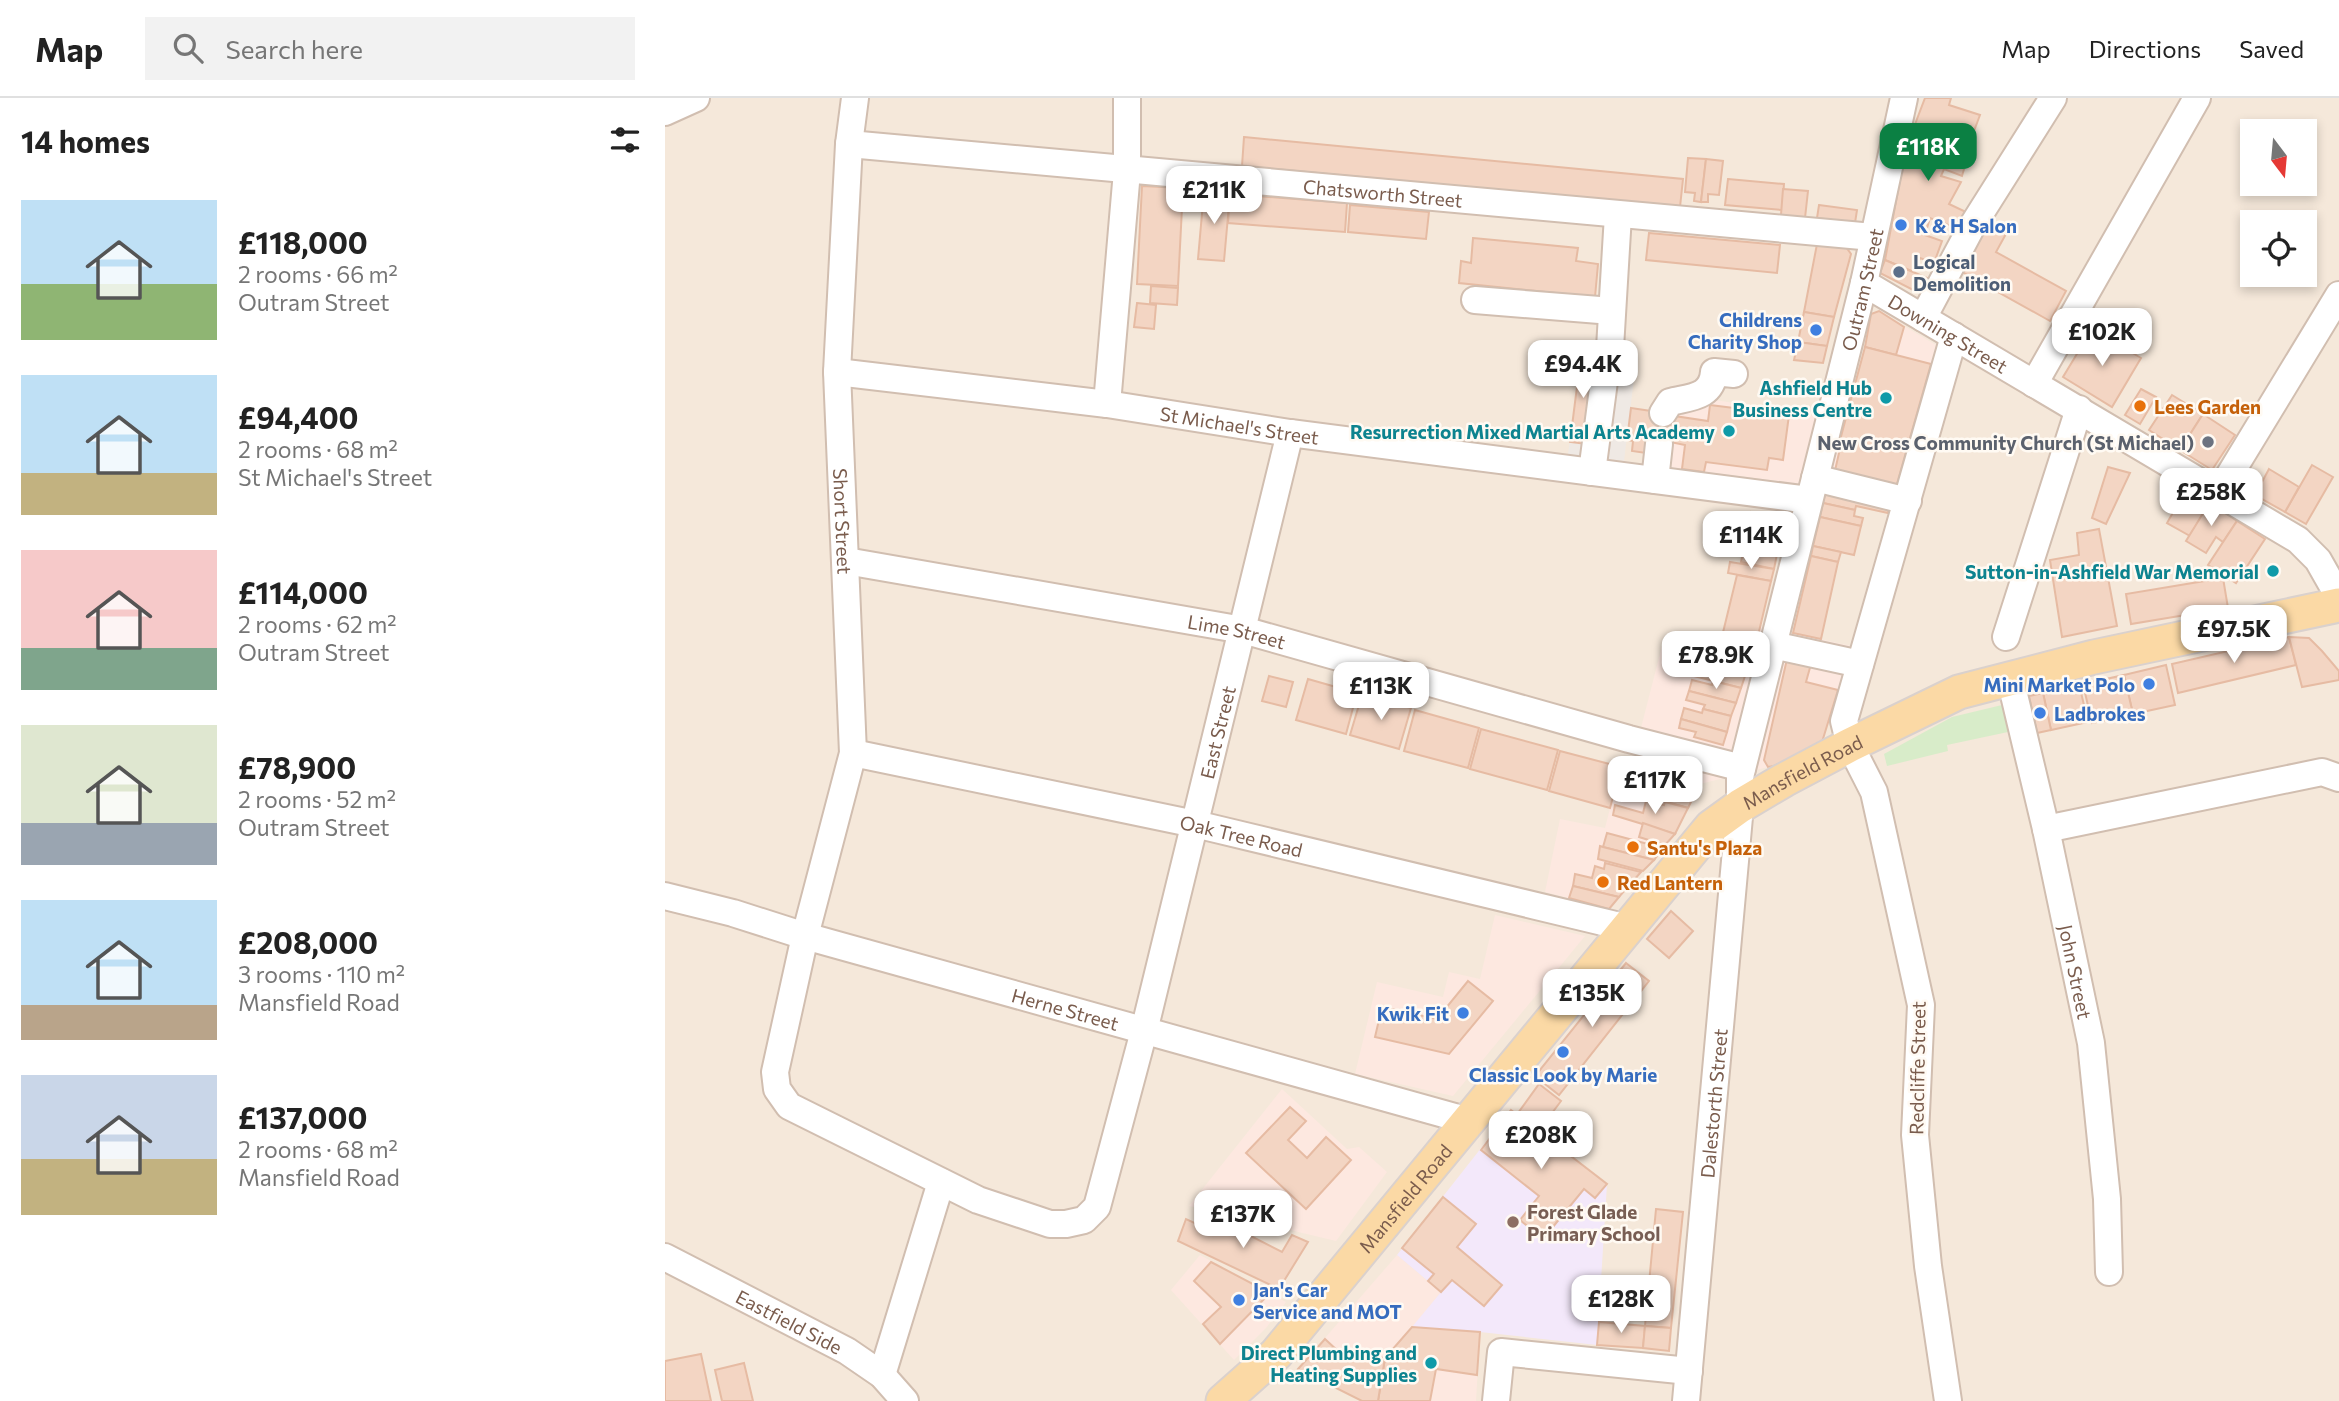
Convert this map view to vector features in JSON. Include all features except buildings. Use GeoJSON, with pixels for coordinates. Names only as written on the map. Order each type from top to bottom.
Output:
{"type":"FeatureCollection","features":[{"type":"Feature","properties":{"kind":"main road","name":"Mansfield Road"},"geometry":{"type":"LineString","coordinates":[[1223,1401],[1276,1354],[1359,1257],[1711,827],[1740,806],[1850,744],[1959,692],[2094,657],[2339,605]]}},
{"type":"Feature","properties":{"kind":"street"},"geometry":{"type":"LineString","coordinates":[[665,113],[696,98]]}},
{"type":"Feature","properties":{"kind":"street","name":"Short Street"},"geometry":{"type":"LineString","coordinates":[[855,98],[849,144],[837,373],[853,753],[805,936],[775,1072],[776,1089],[789,1106],[941,1182]]}},
{"type":"Feature","properties":{"kind":"street"},"geometry":{"type":"LineString","coordinates":[[1107,404],[1127,171],[1127,98]]}},
{"type":"Feature","properties":{"kind":"street","name":"Outram Street"},"geometry":{"type":"LineString","coordinates":[[1740,806],[1742,768],[1864,284],[1904,98]]}},
{"type":"Feature","properties":{"kind":"street"},"geometry":{"type":"LineString","coordinates":[[1923,318],[1971,228],[2053,98]]}},
{"type":"Feature","properties":{"kind":"street"},"geometry":{"type":"LineString","coordinates":[[2034,384],[2197,98]]}},
{"type":"Feature","properties":{"kind":"street","name":"Chatsworth Street"},"geometry":{"type":"LineString","coordinates":[[849,144],[1873,237]]}},
{"type":"Feature","properties":{"kind":"street"},"geometry":{"type":"LineString","coordinates":[[1592,472],[1612,311],[1609,214]]}},
{"type":"Feature","properties":{"kind":"street","name":"Downing Street"},"geometry":{"type":"LineString","coordinates":[[1864,284],[2298,540],[2318,560],[2339,597]]}},
{"type":"Feature","properties":{"kind":"street"},"geometry":{"type":"LineString","coordinates":[[2218,494],[2339,295]]}},
{"type":"Feature","properties":{"kind":"street"},"geometry":{"type":"LineString","coordinates":[[1475,300],[1612,311]]}},
{"type":"Feature","properties":{"kind":"street"},"geometry":{"type":"LineString","coordinates":[[1850,744],[1844,721],[1954,336]]}},
{"type":"Feature","properties":{"kind":"street"},"geometry":{"type":"LineString","coordinates":[[1663,413],[1670,402],[1693,398],[1705,391],[1713,381],[1714,372],[1734,374]]}},
{"type":"Feature","properties":{"kind":"street","name":"St Michael's Street"},"geometry":{"type":"LineString","coordinates":[[837,373],[1107,404],[1290,433],[1654,480],[1812,489],[1908,501]]}},
{"type":"Feature","properties":{"kind":"street"},"geometry":{"type":"LineString","coordinates":[[2006,637],[2079,409]]}},
{"type":"Feature","properties":{"kind":"street","name":"East Street"},"geometry":{"type":"LineString","coordinates":[[941,1182],[978,1200],[1050,1223],[1066,1224],[1084,1220],[1097,1207],[1144,1031],[1290,433]]}},
{"type":"Feature","properties":{"kind":"street"},"geometry":{"type":"LineString","coordinates":[[1654,480],[1659,444]]}},
{"type":"Feature","properties":{"kind":"street","name":"Lime Street"},"geometry":{"type":"LineString","coordinates":[[846,561],[1243,630],[1616,736],[1742,768]]}},
{"type":"Feature","properties":{"kind":"street"},"geometry":{"type":"LineString","coordinates":[[1773,645],[1860,664]]}},
{"type":"Feature","properties":{"kind":"street","name":"John Street"},"geometry":{"type":"LineString","coordinates":[[2010,678],[2046,829],[2091,1043],[2107,1199],[2109,1272]]}},
{"type":"Feature","properties":{"kind":"street","name":"Redcliffe Street"},"geometry":{"type":"LineString","coordinates":[[1850,744],[1874,792],[1921,1005],[1915,1135],[1928,1266],[1948,1401]]}},
{"type":"Feature","properties":{"kind":"street","name":"Oak Tree Road"},"geometry":{"type":"LineString","coordinates":[[853,753],[1195,824],[1628,928]]}},
{"type":"Feature","properties":{"kind":"street"},"geometry":{"type":"LineString","coordinates":[[2046,829],[2322,772],[2339,778]]}},
{"type":"Feature","properties":{"kind":"street","name":"Dalestorth Street"},"geometry":{"type":"LineString","coordinates":[[1686,1401],[1740,806]]}},
{"type":"Feature","properties":{"kind":"street","name":"Herne Street"},"geometry":{"type":"LineString","coordinates":[[665,896],[1469,1121]]}},
{"type":"Feature","properties":{"kind":"street"},"geometry":{"type":"LineString","coordinates":[[882,1375],[941,1182]]}},
{"type":"Feature","properties":{"kind":"street","name":"Eastfield Side"},"geometry":{"type":"LineString","coordinates":[[665,1257],[847,1351],[882,1375],[905,1401]]}},
{"type":"Feature","properties":{"kind":"street"},"geometry":{"type":"LineString","coordinates":[[1496,1401],[1501,1352],[1689,1371]]}},
{"type":"Feature","properties":{"kind":"shaded area"},"geometry":{"type":"Polygon","coordinates":[[[665,98],[2339,98],[2339,1401],[665,1401],[665,98]]]}},
{"type":"Feature","properties":{"kind":"shaded area"},"geometry":{"type":"Polygon","coordinates":[[[1879,311],[1936,345],[1895,491],[1830,490],[1666,467],[1678,409],[1709,399],[1845,421],[1879,311]]]}},
{"type":"Feature","properties":{"kind":"shaded area"},"geometry":{"type":"Polygon","coordinates":[[[1581,355],[1636,362],[1624,461],[1568,454],[1581,355]]]}},
{"type":"Feature","properties":{"kind":"shaded area"},"geometry":{"type":"Polygon","coordinates":[[[1761,626],[1851,646],[1822,742],[1768,767],[1700,784],[1675,834],[1609,909],[1545,892],[1560,819],[1605,828],[1623,757],[1633,759],[1662,646],[1751,665],[1761,626]]]}},
{"type":"Feature","properties":{"kind":"shaded area"},"geometry":{"type":"Polygon","coordinates":[[[1495,915],[1585,936],[1453,1096],[1355,1074],[1377,982],[1443,997],[1449,972],[1480,979],[1495,915]]]}},
{"type":"Feature","properties":{"kind":"shaded area"},"geometry":{"type":"Polygon","coordinates":[[[1282,1089],[1347,1149],[1359,1147],[1387,1172],[1336,1241],[1189,1206],[1282,1089]]]}},
{"type":"Feature","properties":{"kind":"shaded area","name":"Forest Glade Primary School"},"geometry":{"type":"Polygon","coordinates":[[[1511,1110],[1607,1184],[1597,1345],[1412,1327],[1441,1292],[1397,1255],[1511,1110]]]}},
{"type":"Feature","properties":{"kind":"shaded area"},"geometry":{"type":"Polygon","coordinates":[[[1200,1255],[1286,1302],[1266,1328],[1234,1360],[1171,1290],[1200,1255]]]}},
{"type":"Feature","properties":{"kind":"shaded area"},"geometry":{"type":"Polygon","coordinates":[[[1397,1255],[1441,1292],[1413,1327],[1480,1332],[1476,1401],[1362,1401],[1298,1369],[1397,1255]]]}},
{"type":"Feature","properties":{"kind":"green space"},"geometry":{"type":"Polygon","coordinates":[[[2002,705],[2008,732],[1947,745],[1948,751],[1887,766],[1884,754],[1952,717],[2002,705]]]}},
{"type":"Feature","properties":{"kind":"place","name":"K & H Salon"},"geometry":{"type":"Point","coordinates":[1901,225]}},
{"type":"Feature","properties":{"kind":"place","name":"Logical Demolition"},"geometry":{"type":"Point","coordinates":[1899,272]}},
{"type":"Feature","properties":{"kind":"place","name":"Childrens Charity Shop"},"geometry":{"type":"Point","coordinates":[1816,330]}},
{"type":"Feature","properties":{"kind":"place","name":"Ashfield Hub Business Centre"},"geometry":{"type":"Point","coordinates":[1886,398]}},
{"type":"Feature","properties":{"kind":"place","name":"Lees Garden"},"geometry":{"type":"Point","coordinates":[2140,406]}},
{"type":"Feature","properties":{"kind":"place","name":"Resurrection Mixed Martial Arts Academy"},"geometry":{"type":"Point","coordinates":[1729,431]}},
{"type":"Feature","properties":{"kind":"place","name":"New Cross Community Church (St Michael)"},"geometry":{"type":"Point","coordinates":[2208,442]}},
{"type":"Feature","properties":{"kind":"place","name":"Sutton-in-Ashfield War Memorial"},"geometry":{"type":"Point","coordinates":[2273,571]}},
{"type":"Feature","properties":{"kind":"place","name":"Mini Market Polo"},"geometry":{"type":"Point","coordinates":[2149,684]}},
{"type":"Feature","properties":{"kind":"place","name":"Ladbrokes"},"geometry":{"type":"Point","coordinates":[2040,713]}},
{"type":"Feature","properties":{"kind":"place","name":"Santu's Plaza"},"geometry":{"type":"Point","coordinates":[1633,847]}},
{"type":"Feature","properties":{"kind":"place","name":"Red Lantern"},"geometry":{"type":"Point","coordinates":[1603,882]}},
{"type":"Feature","properties":{"kind":"place","name":"Kwik Fit"},"geometry":{"type":"Point","coordinates":[1463,1013]}},
{"type":"Feature","properties":{"kind":"place","name":"Classic Look by Marie"},"geometry":{"type":"Point","coordinates":[1563,1052]}},
{"type":"Feature","properties":{"kind":"place","name":"Forest Glade Primary School"},"geometry":{"type":"Point","coordinates":[1513,1222]}},
{"type":"Feature","properties":{"kind":"place","name":"Jan's Car Service and MOT"},"geometry":{"type":"Point","coordinates":[1239,1300]}},
{"type":"Feature","properties":{"kind":"place","name":"Direct Plumbing and Heating Supplies"},"geometry":{"type":"Point","coordinates":[1431,1363]}}]}
